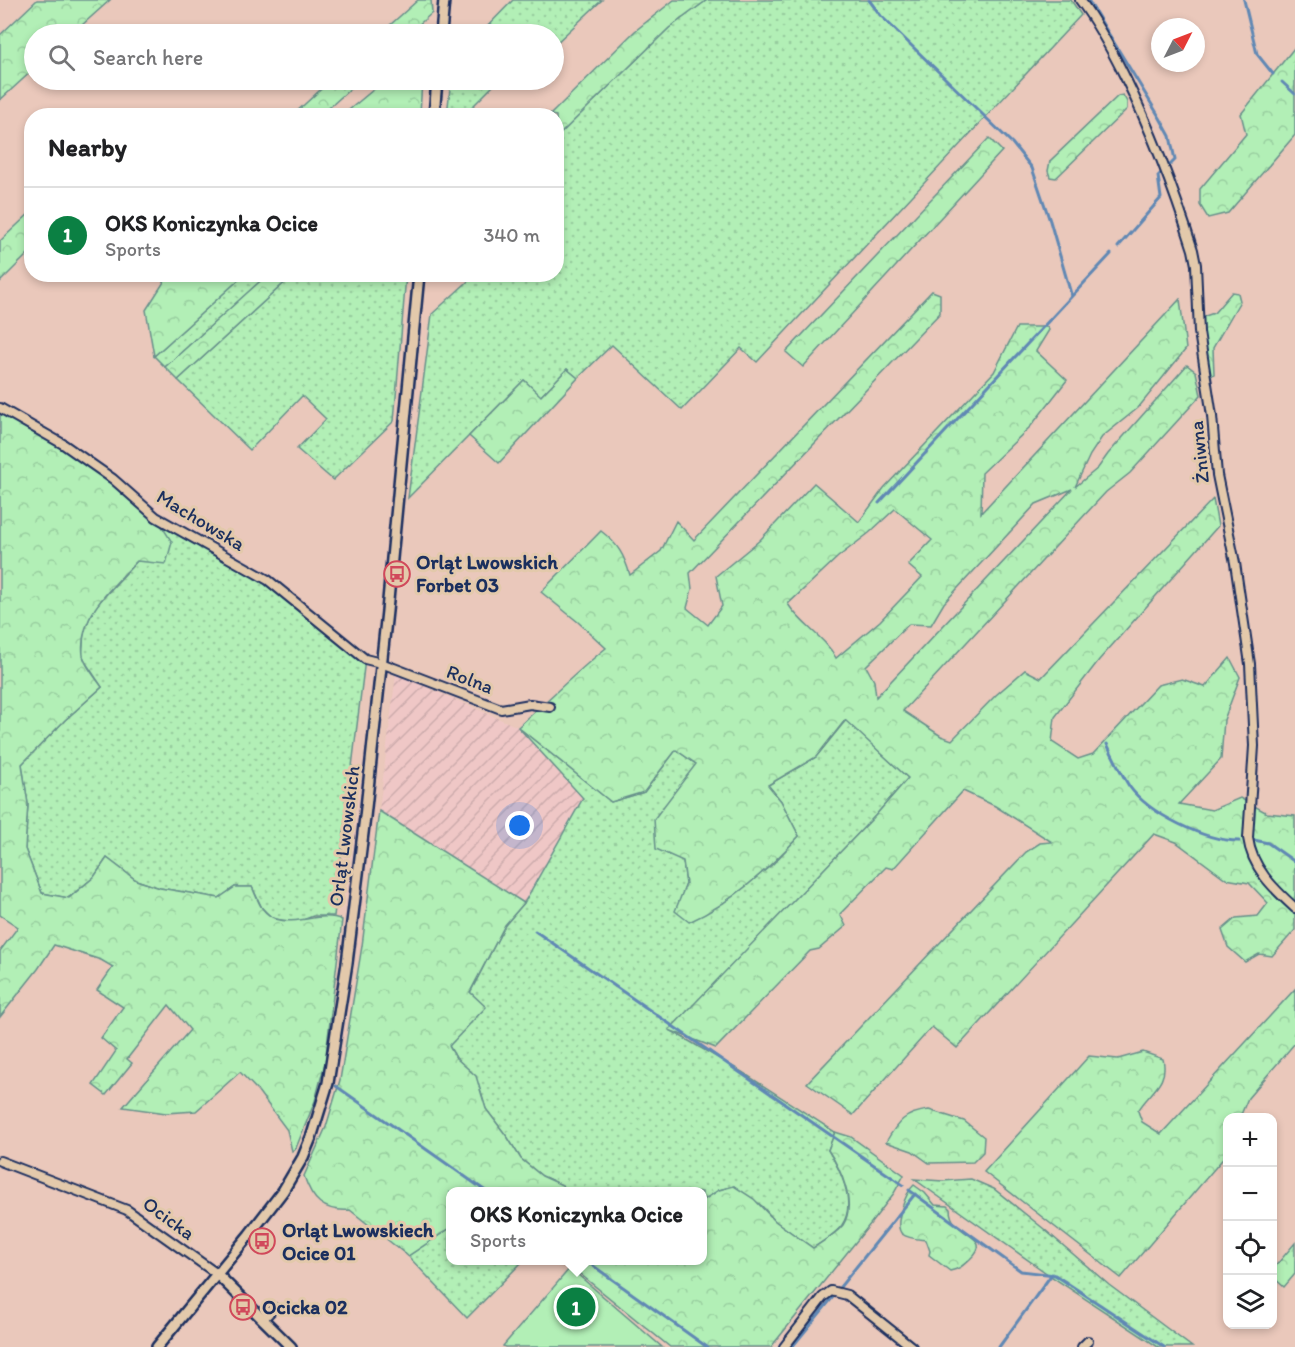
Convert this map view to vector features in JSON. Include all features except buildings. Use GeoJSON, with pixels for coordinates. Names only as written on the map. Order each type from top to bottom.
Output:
{"type":"FeatureCollection","features":[{"type":"Feature","properties":{"kind":"street"},"geometry":{"type":"LineString","coordinates":[[442,24],[444,0]]}},
{"type":"Feature","properties":{"kind":"street","name":"Żniwna"},"geometry":{"type":"LineString","coordinates":[[1080,0],[1102,32],[1146,121],[1160,154],[1193,250],[1196,265],[1199,332],[1212,416],[1217,475],[1235,563],[1250,664],[1254,746],[1248,838],[1258,870],[1295,908]]}},
{"type":"Feature","properties":{"kind":"street"},"geometry":{"type":"LineString","coordinates":[[435,108],[436,90]]}},
{"type":"Feature","properties":{"kind":"street","name":"Orląt Lwowskich"},"geometry":{"type":"LineString","coordinates":[[157,1347],[263,1217],[288,1182],[303,1157],[321,1109],[335,1046],[347,963],[381,663],[417,282]]}},
{"type":"Feature","properties":{"kind":"street","name":"Machowska"},"geometry":{"type":"LineString","coordinates":[[0,408],[63,444],[113,479],[156,517],[268,580],[365,659],[381,663]]}},
{"type":"Feature","properties":{"kind":"street","name":"Rolna"},"geometry":{"type":"LineString","coordinates":[[381,663],[501,708],[530,704],[550,707]]}},
{"type":"Feature","properties":{"kind":"street","name":"Ocicka"},"geometry":{"type":"LineString","coordinates":[[0,1161],[127,1210],[217,1274],[291,1347]]}},
{"type":"Feature","properties":{"kind":"street"},"geometry":{"type":"LineString","coordinates":[[784,1347],[823,1297],[831,1291],[847,1296],[912,1347]]}},
{"type":"Feature","properties":{"kind":"street"},"geometry":{"type":"LineString","coordinates":[[263,1319],[274,1308]]}},
{"type":"Feature","properties":{"kind":"shaded area"},"geometry":{"type":"Polygon","coordinates":[[[396,674],[518,727],[583,798],[524,903],[379,811],[396,674]]]}},
{"type":"Feature","properties":{"kind":"green space"},"geometry":{"type":"Polygon","coordinates":[[[37,0],[110,0],[83,24],[24,24],[24,78],[0,100],[0,35],[37,0]]]}},
{"type":"Feature","properties":{"kind":"green space"},"geometry":{"type":"Polygon","coordinates":[[[418,0],[431,0],[432,13],[419,24],[391,24],[418,0]]]}},
{"type":"Feature","properties":{"kind":"green space"},"geometry":{"type":"Polygon","coordinates":[[[513,0],[602,0],[564,36],[564,24],[490,24],[513,0]]]}},
{"type":"Feature","properties":{"kind":"green space"},"geometry":{"type":"Polygon","coordinates":[[[674,0],[707,0],[669,28],[564,130],[564,108],[557,108],[635,31],[674,0]]]}},
{"type":"Feature","properties":{"kind":"green space"},"geometry":{"type":"Polygon","coordinates":[[[707,0],[1071,0],[1081,15],[757,362],[741,348],[682,410],[612,345],[578,378],[567,369],[540,397],[524,380],[408,498],[432,314],[467,282],[564,282],[564,130],[669,28],[707,0]]]}},
{"type":"Feature","properties":{"kind":"green space"},"geometry":{"type":"Polygon","coordinates":[[[1295,47],[1295,135],[1228,213],[1208,218],[1200,205],[1200,189],[1246,134],[1241,114],[1295,47]]]}},
{"type":"Feature","properties":{"kind":"green space"},"geometry":{"type":"Polygon","coordinates":[[[320,90],[349,90],[329,108],[301,108],[320,90]]]}},
{"type":"Feature","properties":{"kind":"green space"},"geometry":{"type":"Polygon","coordinates":[[[373,90],[421,90],[420,108],[351,108],[373,90]]]}},
{"type":"Feature","properties":{"kind":"green space"},"geometry":{"type":"Polygon","coordinates":[[[450,90],[489,90],[471,108],[448,108],[450,90]]]}},
{"type":"Feature","properties":{"kind":"green space"},"geometry":{"type":"Polygon","coordinates":[[[1123,95],[1127,102],[1127,109],[1056,178],[1050,177],[1048,171],[1050,161],[1118,96],[1123,95]]]}},
{"type":"Feature","properties":{"kind":"green space"},"geometry":{"type":"Polygon","coordinates":[[[989,138],[1002,151],[803,367],[786,352],[989,138]]]}},
{"type":"Feature","properties":{"kind":"green space"},"geometry":{"type":"Polygon","coordinates":[[[24,219],[24,258],[0,282],[0,241],[24,219]]]}},
{"type":"Feature","properties":{"kind":"green space"},"geometry":{"type":"Polygon","coordinates":[[[164,282],[236,282],[154,356],[146,310],[164,282]]]}},
{"type":"Feature","properties":{"kind":"green space"},"geometry":{"type":"Polygon","coordinates":[[[236,282],[260,282],[165,367],[154,356],[236,282]]]}},
{"type":"Feature","properties":{"kind":"green space"},"geometry":{"type":"Polygon","coordinates":[[[259,282],[285,282],[178,380],[165,367],[259,282]]]}},
{"type":"Feature","properties":{"kind":"green space"},"geometry":{"type":"Polygon","coordinates":[[[285,282],[405,282],[394,421],[333,480],[297,449],[326,419],[302,396],[250,450],[178,380],[285,282]]]}},
{"type":"Feature","properties":{"kind":"green space"},"geometry":{"type":"Polygon","coordinates":[[[932,291],[940,294],[940,313],[690,573],[692,589],[687,608],[708,625],[722,606],[716,576],[760,540],[814,483],[859,522],[884,488],[994,372],[1017,327],[1047,327],[1049,330],[1036,351],[1067,380],[1031,426],[982,473],[981,513],[1180,299],[1186,349],[1138,408],[1102,437],[1090,455],[1075,487],[1098,468],[1187,365],[1196,372],[1201,395],[1130,473],[1106,492],[903,711],[941,736],[952,740],[996,695],[1025,670],[1041,678],[1213,499],[1218,526],[1099,660],[1055,717],[1052,742],[1078,759],[1093,754],[1158,685],[1182,679],[1205,687],[1230,658],[1240,677],[1224,720],[1221,759],[1179,804],[1212,810],[1240,798],[1267,813],[1295,816],[1295,930],[1272,956],[1259,954],[1245,962],[1228,947],[1222,930],[1236,918],[1258,916],[1268,903],[1249,883],[1226,879],[1176,842],[1154,834],[957,1048],[932,1027],[853,1115],[807,1083],[1026,852],[1040,843],[1052,842],[995,806],[963,791],[893,869],[886,867],[840,914],[846,926],[819,949],[810,951],[716,1048],[669,1030],[875,816],[908,778],[845,720],[816,757],[768,785],[781,801],[799,836],[761,873],[720,905],[689,922],[675,911],[686,884],[683,861],[656,849],[654,819],[696,764],[676,750],[644,792],[611,802],[518,727],[606,648],[541,592],[601,531],[620,550],[630,575],[661,551],[676,521],[694,540],[932,291]],[[1072,489],[1036,504],[944,603],[931,625],[909,624],[866,666],[874,681],[876,697],[1072,489]],[[895,509],[838,557],[788,604],[836,658],[880,621],[922,577],[908,565],[932,540],[895,509]]]}},
{"type":"Feature","properties":{"kind":"green space"},"geometry":{"type":"Polygon","coordinates":[[[1232,292],[1238,293],[1240,301],[1213,348],[1214,374],[1209,378],[1203,347],[1202,317],[1214,313],[1232,292]]]}},
{"type":"Feature","properties":{"kind":"green space"},"geometry":{"type":"Polygon","coordinates":[[[567,369],[578,378],[499,463],[469,436],[524,380],[541,396],[567,369]]]}},
{"type":"Feature","properties":{"kind":"green space"},"geometry":{"type":"Polygon","coordinates":[[[0,408],[63,444],[156,517],[172,542],[166,564],[137,561],[99,603],[86,628],[83,655],[88,667],[102,687],[65,720],[22,764],[28,804],[25,849],[42,893],[69,898],[94,877],[107,858],[136,880],[160,888],[219,898],[235,887],[252,887],[262,908],[270,916],[279,920],[332,917],[342,920],[325,1063],[315,1101],[296,1148],[292,1151],[287,1130],[258,1091],[240,1072],[196,1111],[166,1113],[123,1107],[190,1030],[169,1005],[127,1059],[132,1063],[106,1095],[93,1085],[116,1051],[101,1038],[123,1007],[97,990],[113,967],[101,960],[54,945],[0,1017],[0,951],[18,927],[0,915],[0,408]]]}},
{"type":"Feature","properties":{"kind":"green space"},"geometry":{"type":"Polygon","coordinates":[[[156,517],[268,580],[365,659],[334,916],[313,916],[298,922],[273,919],[262,908],[252,887],[235,887],[219,898],[160,888],[136,880],[107,858],[94,877],[68,898],[42,893],[25,849],[28,804],[22,764],[65,720],[102,687],[82,657],[84,631],[94,608],[137,561],[156,517]]]}},
{"type":"Feature","properties":{"kind":"green space"},"geometry":{"type":"Polygon","coordinates":[[[846,720],[908,778],[875,816],[670,1030],[742,1072],[835,1132],[828,1150],[845,1186],[848,1207],[842,1225],[833,1235],[813,1248],[775,1221],[762,1206],[734,1186],[719,1190],[707,1198],[707,1187],[564,1187],[542,1176],[521,1159],[486,1109],[475,1076],[456,1058],[449,1046],[485,1007],[470,993],[505,925],[524,903],[583,798],[518,727],[611,802],[644,792],[676,750],[696,764],[683,861],[686,884],[676,911],[739,891],[773,864],[799,836],[781,801],[768,785],[816,757],[846,720]]]}},
{"type":"Feature","properties":{"kind":"green space"},"geometry":{"type":"Polygon","coordinates":[[[379,811],[524,903],[505,925],[470,992],[486,1007],[449,1046],[456,1058],[476,1076],[486,1109],[521,1159],[542,1176],[564,1187],[446,1187],[446,1231],[408,1256],[350,1210],[333,1209],[315,1198],[304,1176],[326,1127],[340,1080],[362,946],[379,811]]]}},
{"type":"Feature","properties":{"kind":"green space"},"geometry":{"type":"Polygon","coordinates":[[[1295,989],[1295,1043],[1248,1098],[1242,1113],[1223,1113],[1223,1159],[1121,1278],[984,1172],[1089,1056],[1118,1059],[1143,1052],[1163,1059],[1164,1068],[1161,1081],[1138,1111],[1142,1122],[1161,1134],[1295,989]]]}},
{"type":"Feature","properties":{"kind":"green space"},"geometry":{"type":"Polygon","coordinates":[[[929,1110],[964,1121],[984,1137],[983,1152],[973,1162],[929,1163],[912,1151],[886,1142],[903,1119],[914,1113],[929,1110]]]}},
{"type":"Feature","properties":{"kind":"green space"},"geometry":{"type":"Polygon","coordinates":[[[835,1132],[851,1137],[904,1175],[894,1193],[871,1223],[771,1347],[670,1347],[569,1265],[707,1265],[707,1198],[719,1190],[734,1186],[754,1199],[775,1221],[813,1248],[840,1228],[847,1216],[848,1196],[842,1176],[828,1150],[835,1132]]]}},
{"type":"Feature","properties":{"kind":"green space"},"geometry":{"type":"Polygon","coordinates":[[[914,1179],[943,1181],[971,1179],[994,1189],[1109,1285],[1192,1347],[1158,1347],[1052,1277],[914,1179]]]}},
{"type":"Feature","properties":{"kind":"green space"},"geometry":{"type":"Polygon","coordinates":[[[914,1185],[935,1205],[947,1206],[957,1226],[976,1240],[977,1251],[959,1268],[950,1271],[929,1255],[926,1240],[902,1234],[899,1224],[900,1216],[907,1194],[914,1185]]]}},
{"type":"Feature","properties":{"kind":"green space"},"geometry":{"type":"Polygon","coordinates":[[[446,1231],[446,1265],[519,1265],[467,1318],[408,1256],[446,1231]]]}},
{"type":"Feature","properties":{"kind":"green space"},"geometry":{"type":"Polygon","coordinates":[[[1295,1243],[1295,1274],[1284,1287],[1277,1281],[1277,1264],[1295,1243]]]}},
{"type":"Feature","properties":{"kind":"green space"},"geometry":{"type":"Polygon","coordinates":[[[570,1268],[662,1347],[503,1346],[570,1268]]]}},
{"type":"Feature","properties":{"kind":"waterway"},"geometry":{"type":"LineString","coordinates":[[869,0],[881,16],[1012,143],[1032,168],[1071,294]]}},
{"type":"Feature","properties":{"kind":"waterway"},"geometry":{"type":"LineString","coordinates":[[1088,0],[1170,136],[1175,160],[1170,165]]}},
{"type":"Feature","properties":{"kind":"waterway"},"geometry":{"type":"LineString","coordinates":[[1244,0],[1257,54],[1273,74]]}},
{"type":"Feature","properties":{"kind":"waterway"},"geometry":{"type":"LineString","coordinates":[[1282,82],[1295,94]]}},
{"type":"Feature","properties":{"kind":"waterway"},"geometry":{"type":"LineString","coordinates":[[1118,247],[1161,198],[1158,176],[1161,173]]}},
{"type":"Feature","properties":{"kind":"waterway"},"geometry":{"type":"LineString","coordinates":[[879,503],[1111,254]]}},
{"type":"Feature","properties":{"kind":"waterway"},"geometry":{"type":"LineString","coordinates":[[1107,744],[1129,786],[1150,806],[1164,816],[1195,831],[1225,840],[1239,841]]}},
{"type":"Feature","properties":{"kind":"waterway"},"geometry":{"type":"LineString","coordinates":[[1254,840],[1268,843],[1295,862]]}},
{"type":"Feature","properties":{"kind":"waterway"},"geometry":{"type":"LineString","coordinates":[[535,931],[903,1185]]}},
{"type":"Feature","properties":{"kind":"waterway"},"geometry":{"type":"LineString","coordinates":[[336,1086],[480,1187]]}},
{"type":"Feature","properties":{"kind":"waterway"},"geometry":{"type":"LineString","coordinates":[[909,1190],[1021,1271],[1055,1275],[1164,1347]]}},
{"type":"Feature","properties":{"kind":"waterway"},"geometry":{"type":"LineString","coordinates":[[840,1287],[915,1194]]}},
{"type":"Feature","properties":{"kind":"waterway"},"geometry":{"type":"LineString","coordinates":[[592,1265],[707,1347]]}},
{"type":"Feature","properties":{"kind":"waterway"},"geometry":{"type":"LineString","coordinates":[[999,1347],[1052,1274]]}},
{"type":"Feature","properties":{"kind":"waterway"},"geometry":{"type":"LineString","coordinates":[[792,1347],[833,1297]]}},
{"type":"Feature","properties":{"kind":"place","name":"Orląt Lwowskich Forbet 03"},"geometry":{"type":"Point","coordinates":[397,574]}},
{"type":"Feature","properties":{"kind":"place","name":"Orląt Lwowskiech Ocice 01"},"geometry":{"type":"Point","coordinates":[262,1241]}},
{"type":"Feature","properties":{"kind":"place","name":"Ocicka 02"},"geometry":{"type":"Point","coordinates":[243,1307]}},
{"type":"Feature","properties":{"kind":"place","name":"OKS Koniczynka Ocice"},"geometry":{"type":"Point","coordinates":[576,1307]}}]}
